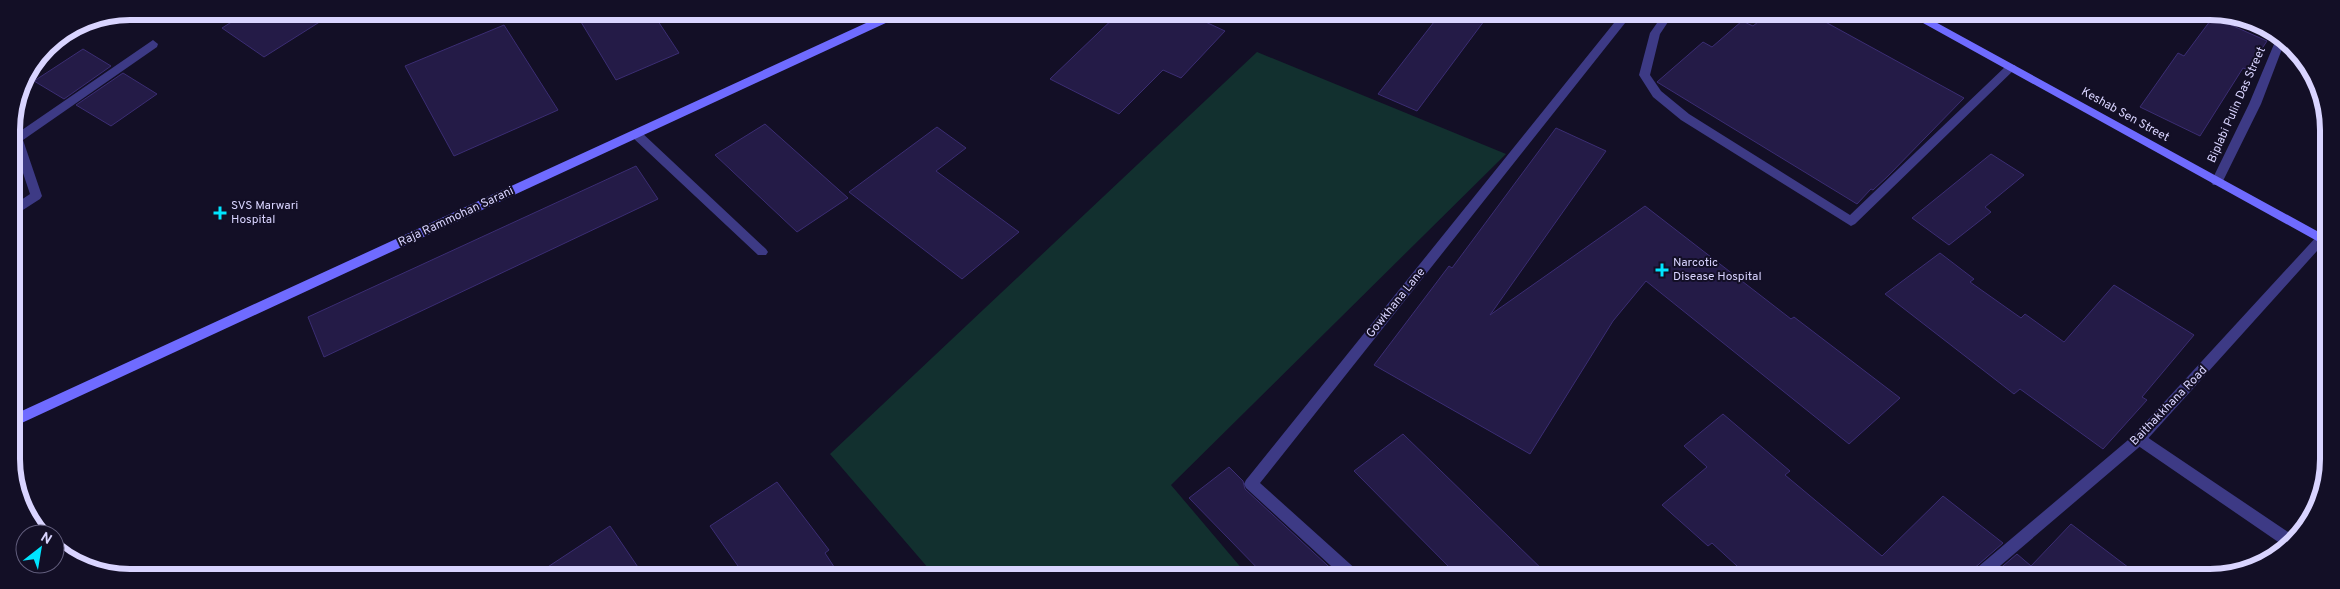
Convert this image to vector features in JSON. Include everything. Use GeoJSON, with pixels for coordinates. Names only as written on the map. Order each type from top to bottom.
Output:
{"type":"FeatureCollection","features":[{"type":"Feature","properties":{"kind":"main road","name":"Raja Rammohan Sarani"},"geometry":{"type":"LineString","coordinates":[[20,418],[882,20]]}},
{"type":"Feature","properties":{"kind":"main road","name":"Keshab Sen Street"},"geometry":{"type":"LineString","coordinates":[[1923,20],[2320,238]]}},
{"type":"Feature","properties":{"kind":"street","name":"Gowkhana Lane"},"geometry":{"type":"LineString","coordinates":[[1345,569],[1251,484],[1622,20]]}},
{"type":"Feature","properties":{"kind":"street"},"geometry":{"type":"LineString","coordinates":[[1664,20],[1655,32],[1644,75],[1657,94],[1685,117],[1852,221],[2011,68]]}},
{"type":"Feature","properties":{"kind":"street"},"geometry":{"type":"LineString","coordinates":[[20,131],[153,44]]}},
{"type":"Feature","properties":{"kind":"street","name":"Biplabi Pulin Das Street"},"geometry":{"type":"LineString","coordinates":[[2218,182],[2255,104],[2279,44]]}},
{"type":"Feature","properties":{"kind":"street"},"geometry":{"type":"LineString","coordinates":[[636,134],[762,252]]}},
{"type":"Feature","properties":{"kind":"street"},"geometry":{"type":"LineString","coordinates":[[20,152],[36,196],[20,207]]}},
{"type":"Feature","properties":{"kind":"street","name":"Baithakkhana Road"},"geometry":{"type":"LineString","coordinates":[[1986,569],[2139,439],[2320,244]]}},
{"type":"Feature","properties":{"kind":"street"},"geometry":{"type":"LineString","coordinates":[[2139,439],[2286,539]]}},
{"type":"Feature","properties":{"kind":"green space"},"geometry":{"type":"Polygon","coordinates":[[[1257,52],[1506,154],[1171,485],[1242,569],[929,569],[830,454],[1257,52]]]}},
{"type":"Feature","properties":{"kind":"building"},"geometry":{"type":"Polygon","coordinates":[[[235,20],[323,20],[264,57],[222,28],[235,20]]]}},
{"type":"Feature","properties":{"kind":"building"},"geometry":{"type":"Polygon","coordinates":[[[580,20],[657,20],[679,53],[616,80],[580,20]]]}},
{"type":"Feature","properties":{"kind":"building"},"geometry":{"type":"Polygon","coordinates":[[[1112,20],[1201,20],[1225,31],[1181,78],[1163,70],[1119,114],[1050,79],[1112,20]]]}},
{"type":"Feature","properties":{"kind":"building"},"geometry":{"type":"Polygon","coordinates":[[[1436,20],[1485,20],[1417,111],[1378,94],[1436,20]]]}},
{"type":"Feature","properties":{"kind":"building"},"geometry":{"type":"Polygon","coordinates":[[[1760,20],[1822,20],[1964,98],[1888,176],[1873,190],[1871,189],[1857,204],[1657,82],[1703,42],[1712,47],[1742,21],[1753,26],[1760,20]]]}},
{"type":"Feature","properties":{"kind":"building"},"geometry":{"type":"Polygon","coordinates":[[[2211,20],[2221,21],[2267,41],[2248,70],[2243,68],[2200,136],[2140,107],[2178,53],[2184,56],[2211,20]]]}},
{"type":"Feature","properties":{"kind":"building"},"geometry":{"type":"Polygon","coordinates":[[[504,25],[558,110],[454,156],[405,66],[504,25]]]}},
{"type":"Feature","properties":{"kind":"building"},"geometry":{"type":"Polygon","coordinates":[[[83,49],[111,66],[64,99],[34,81],[83,49]]]}},
{"type":"Feature","properties":{"kind":"building"},"geometry":{"type":"Polygon","coordinates":[[[123,73],[157,94],[111,126],[76,105],[123,73]]]}},
{"type":"Feature","properties":{"kind":"building"},"geometry":{"type":"Polygon","coordinates":[[[765,124],[848,198],[797,232],[715,155],[765,124]]]}},
{"type":"Feature","properties":{"kind":"building"},"geometry":{"type":"Polygon","coordinates":[[[937,127],[966,148],[936,171],[1019,232],[962,279],[849,192],[937,127]]]}},
{"type":"Feature","properties":{"kind":"building"},"geometry":{"type":"Polygon","coordinates":[[[1556,128],[1606,151],[1490,315],[1645,206],[1791,319],[1794,317],[1900,398],[1849,444],[1646,281],[1613,321],[1530,454],[1374,365],[1449,266],[1452,268],[1556,128]]]}},
{"type":"Feature","properties":{"kind":"building"},"geometry":{"type":"Polygon","coordinates":[[[1991,154],[2024,175],[1985,207],[1991,212],[1949,245],[1912,218],[1991,154]]]}},
{"type":"Feature","properties":{"kind":"building"},"geometry":{"type":"Polygon","coordinates":[[[636,166],[658,199],[324,357],[308,317],[636,166]]]}},
{"type":"Feature","properties":{"kind":"building"},"geometry":{"type":"Polygon","coordinates":[[[1940,253],[1974,279],[1970,282],[2021,318],[2025,314],[2064,342],[2114,285],[2194,335],[2142,397],[2147,400],[2103,449],[2020,389],[2014,394],[1885,294],[1940,253]]]}},
{"type":"Feature","properties":{"kind":"building"},"geometry":{"type":"Polygon","coordinates":[[[1723,414],[1790,471],[1785,475],[1882,556],[1943,496],[2003,543],[1973,569],[1740,569],[1712,543],[1708,546],[1662,505],[1707,467],[1684,446],[1723,414]]]}},
{"type":"Feature","properties":{"kind":"building"},"geometry":{"type":"Polygon","coordinates":[[[1403,434],[1542,569],[1451,569],[1354,471],[1403,434]]]}},
{"type":"Feature","properties":{"kind":"building"},"geometry":{"type":"Polygon","coordinates":[[[1229,467],[1243,481],[1245,489],[1331,569],[1258,569],[1189,498],[1229,467]]]}},
{"type":"Feature","properties":{"kind":"building"},"geometry":{"type":"Polygon","coordinates":[[[777,482],[829,550],[825,553],[835,569],[740,569],[710,526],[777,482]]]}},
{"type":"Feature","properties":{"kind":"building"},"geometry":{"type":"Polygon","coordinates":[[[2071,524],[2130,569],[1999,569],[2017,554],[2031,566],[2071,524]]]}},
{"type":"Feature","properties":{"kind":"building"},"geometry":{"type":"Polygon","coordinates":[[[610,526],[639,569],[545,569],[610,526]]]}},
{"type":"Feature","properties":{"kind":"place","name":"SVS Marwari Hospital"},"geometry":{"type":"Point","coordinates":[220,213]}},
{"type":"Feature","properties":{"kind":"place","name":"Narcotic Disease Hospital"},"geometry":{"type":"Point","coordinates":[1662,270]}}]}
